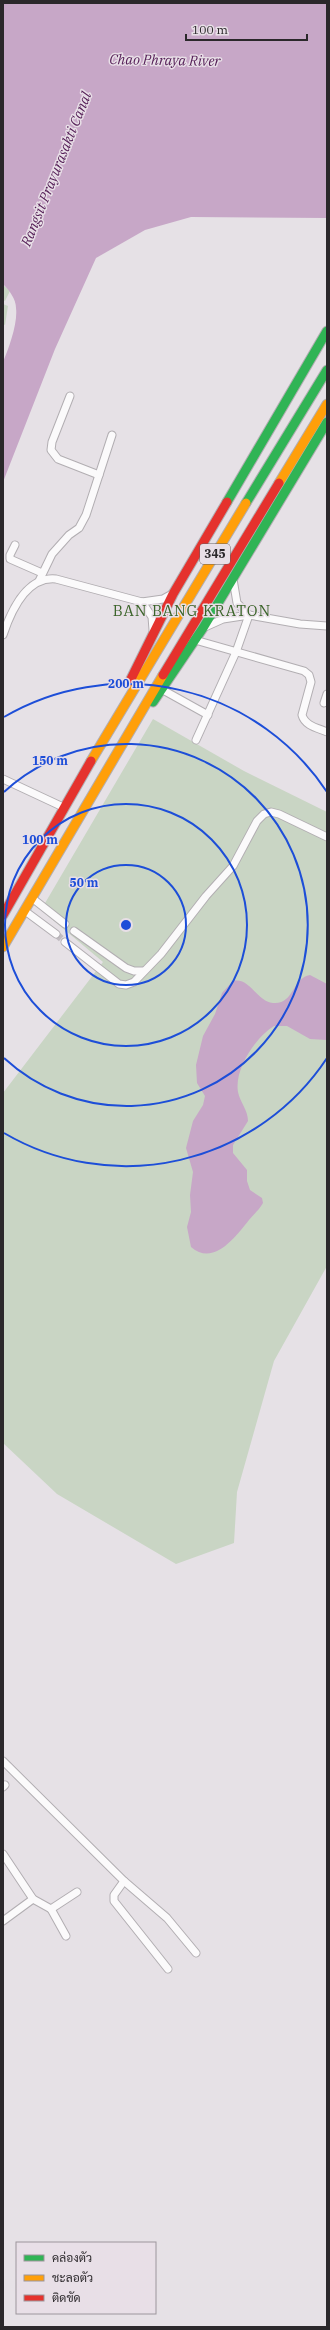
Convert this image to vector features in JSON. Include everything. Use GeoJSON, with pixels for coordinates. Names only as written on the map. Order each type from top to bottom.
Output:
{"type":"FeatureCollection","features":[{"type":"Feature","properties":{"kind":"main road"},"geometry":{"type":"LineString","coordinates":[[106,732],[173,594],[327,331]]}},
{"type":"Feature","properties":{"kind":"main road","name":"345"},"geometry":{"type":"LineString","coordinates":[[3,915],[106,732],[325,373]]}},
{"type":"Feature","properties":{"kind":"main road","name":"345"},"geometry":{"type":"LineString","coordinates":[[3,947],[123,741],[327,404]]}},
{"type":"Feature","properties":{"kind":"main road"},"geometry":{"type":"LineString","coordinates":[[123,741],[163,690],[203,628],[327,422]]}},
{"type":"Feature","properties":{"kind":"street"},"geometry":{"type":"LineString","coordinates":[[70,396],[52,442],[51,450],[58,459],[99,475]]}},
{"type":"Feature","properties":{"kind":"street"},"geometry":{"type":"LineString","coordinates":[[39,581],[52,554],[68,535],[79,528],[86,515],[112,435]]}},
{"type":"Feature","properties":{"kind":"street"},"geometry":{"type":"LineString","coordinates":[[15,545],[10,555],[10,559],[42,573]]}},
{"type":"Feature","properties":{"kind":"street"},"geometry":{"type":"LineString","coordinates":[[3,635],[9,616],[25,592],[39,581],[46,578],[56,579],[142,602],[154,602],[173,594]]}},
{"type":"Feature","properties":{"kind":"street"},"geometry":{"type":"LineString","coordinates":[[233,579],[237,603],[249,615]]}},
{"type":"Feature","properties":{"kind":"street"},"geometry":{"type":"LineString","coordinates":[[142,602],[152,617],[154,628],[149,642]]}},
{"type":"Feature","properties":{"kind":"street"},"geometry":{"type":"LineString","coordinates":[[196,740],[236,652],[249,615]]}},
{"type":"Feature","properties":{"kind":"street"},"geometry":{"type":"LineString","coordinates":[[203,628],[222,619],[249,615],[300,624],[327,626]]}},
{"type":"Feature","properties":{"kind":"street"},"geometry":{"type":"LineString","coordinates":[[195,640],[304,671],[309,675],[311,682],[302,714],[303,719],[315,728],[327,732]]}},
{"type":"Feature","properties":{"kind":"street"},"geometry":{"type":"LineString","coordinates":[[163,690],[208,715]]}},
{"type":"Feature","properties":{"kind":"street"},"geometry":{"type":"LineString","coordinates":[[324,703],[327,694]]}},
{"type":"Feature","properties":{"kind":"street"},"geometry":{"type":"LineString","coordinates":[[3,779],[63,807]]}},
{"type":"Feature","properties":{"kind":"street"},"geometry":{"type":"LineString","coordinates":[[66,942],[119,984],[134,982],[161,954],[206,896],[225,877],[264,814],[271,812],[279,814],[327,837]]}},
{"type":"Feature","properties":{"kind":"street"},"geometry":{"type":"LineString","coordinates":[[32,898],[65,924]]}},
{"type":"Feature","properties":{"kind":"street"},"geometry":{"type":"LineString","coordinates":[[25,911],[56,934]]}},
{"type":"Feature","properties":{"kind":"street"},"geometry":{"type":"LineString","coordinates":[[74,931],[126,968],[134,971],[143,971]]}},
{"type":"Feature","properties":{"kind":"street"},"geometry":{"type":"LineString","coordinates":[[3,1760],[124,1881],[167,1918],[196,1953]]}},
{"type":"Feature","properties":{"kind":"street"},"geometry":{"type":"LineString","coordinates":[[3,1854],[33,1899],[51,1909],[66,1936]]}},
{"type":"Feature","properties":{"kind":"street"},"geometry":{"type":"LineString","coordinates":[[124,1881],[114,1895],[114,1901],[168,1969]]}},
{"type":"Feature","properties":{"kind":"street"},"geometry":{"type":"LineString","coordinates":[[51,1909],[77,1892]]}},
{"type":"Feature","properties":{"kind":"street"},"geometry":{"type":"LineString","coordinates":[[3,1921],[33,1899]]}},
{"type":"Feature","properties":{"kind":"green space"},"geometry":{"type":"Polygon","coordinates":[[[3,285],[10,291],[5,301],[3,300],[3,285]]]}},
{"type":"Feature","properties":{"kind":"green space"},"geometry":{"type":"Polygon","coordinates":[[[3,304],[8,306],[5,325],[3,324],[3,304]]]}},
{"type":"Feature","properties":{"kind":"green space"},"geometry":{"type":"Polygon","coordinates":[[[153,719],[244,771],[327,812],[327,1266],[274,1361],[237,1492],[234,1543],[176,1564],[57,1494],[3,1443],[3,1093],[103,962],[41,910],[153,719]]]}},
{"type":"Feature","properties":{"kind":"water"},"geometry":{"type":"Polygon","coordinates":[[[3,3],[327,3],[327,218],[191,217],[145,230],[96,258],[55,349],[3,482],[3,362],[16,321],[16,305],[10,292],[3,284],[3,3]]]}},
{"type":"Feature","properties":{"kind":"water"},"geometry":{"type":"Polygon","coordinates":[[[310,975],[327,984],[327,1040],[310,1039],[287,1026],[274,1026],[260,1038],[248,1054],[239,1074],[238,1092],[247,1113],[248,1121],[233,1145],[233,1153],[247,1170],[247,1181],[250,1190],[262,1198],[263,1203],[238,1234],[224,1247],[208,1253],[200,1252],[191,1247],[187,1227],[191,1212],[190,1195],[193,1172],[186,1148],[193,1121],[203,1105],[205,1096],[197,1083],[196,1065],[203,1036],[215,1014],[222,993],[233,981],[244,982],[262,998],[273,1003],[285,1000],[304,977],[310,975]]]}},
{"type":"Feature","properties":{"kind":"tunnel"},"geometry":{"type":"LineString","coordinates":[[56,934],[65,942]]}},
{"type":"Feature","properties":{"kind":"traffic: fast"},"geometry":{"type":"LineString","coordinates":[[227,502],[327,331]]}},
{"type":"Feature","properties":{"kind":"traffic: fast"},"geometry":{"type":"LineString","coordinates":[[246,503],[327,370]]}},
{"type":"Feature","properties":{"kind":"traffic: fast"},"geometry":{"type":"LineString","coordinates":[[153,702],[203,628],[327,422]]}},
{"type":"Feature","properties":{"kind":"traffic: slow"},"geometry":{"type":"LineString","coordinates":[[279,483],[327,404]]}},
{"type":"Feature","properties":{"kind":"traffic: slow"},"geometry":{"type":"LineString","coordinates":[[91,761],[246,503]]}},
{"type":"Feature","properties":{"kind":"traffic: slow"},"geometry":{"type":"LineString","coordinates":[[3,947],[163,675]]}},
{"type":"Feature","properties":{"kind":"traffic: jam"},"geometry":{"type":"LineString","coordinates":[[163,675],[279,483]]}},
{"type":"Feature","properties":{"kind":"traffic: jam"},"geometry":{"type":"LineString","coordinates":[[130,681],[173,594],[227,502]]}},
{"type":"Feature","properties":{"kind":"traffic: jam"},"geometry":{"type":"LineString","coordinates":[[3,915],[91,761]]}},
{"type":"Feature","properties":{"kind":"district","name":"BAN BANG KRATON"},"geometry":{"type":"Point","coordinates":[192,611]}},
{"type":"Feature","properties":{"kind":"water label","name":"Chao Phraya River"},"geometry":{"type":"Point","coordinates":[165,60]}},
{"type":"Feature","properties":{"kind":"water label","name":"Rangsit Prayurasakti Canal"},"geometry":{"type":"Point","coordinates":[56,169]}}]}
